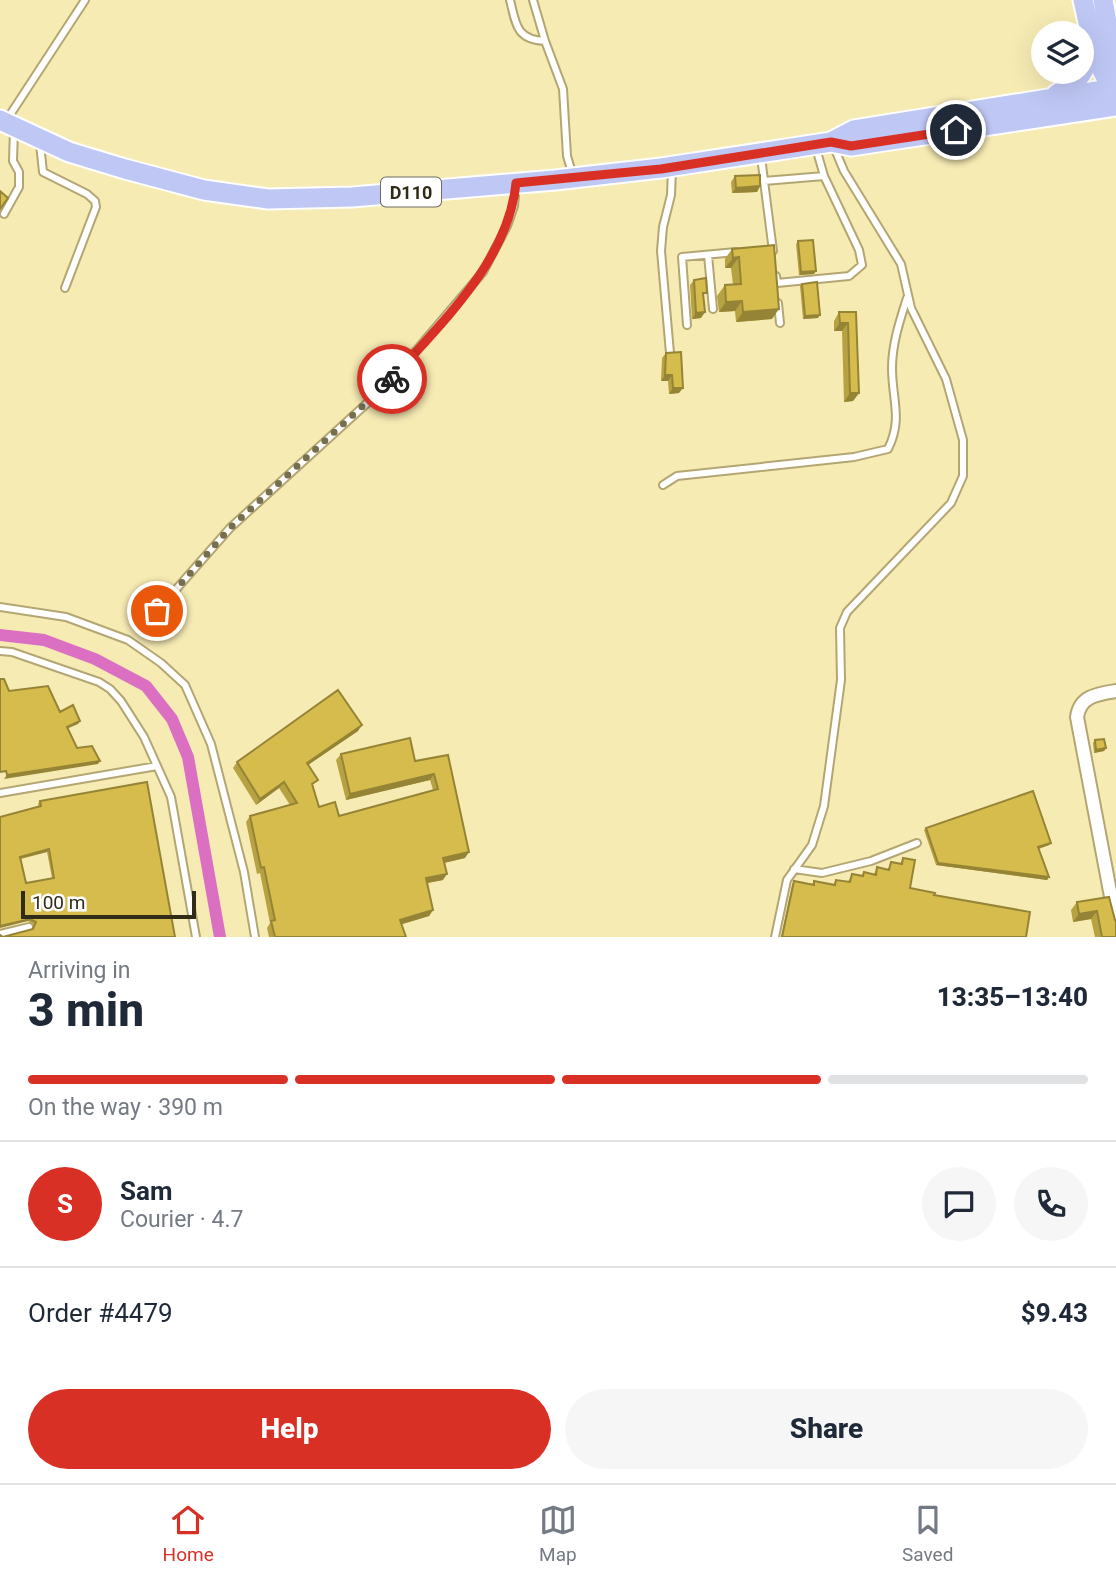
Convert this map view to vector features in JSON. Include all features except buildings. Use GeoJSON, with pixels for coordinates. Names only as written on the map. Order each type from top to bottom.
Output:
{"type":"FeatureCollection","features":[{"type":"Feature","properties":{"kind":"main road"},"geometry":{"type":"LineString","coordinates":[[1083,0],[1106,40]]}},
{"type":"Feature","properties":{"kind":"main road"},"geometry":{"type":"LineString","coordinates":[[1103,0],[1106,40],[1096,58],[1115,97]]}},
{"type":"Feature","properties":{"kind":"main road"},"geometry":{"type":"LineString","coordinates":[[1047,100],[1074,85],[1106,40]]}},
{"type":"Feature","properties":{"kind":"main road","name":"D110"},"geometry":{"type":"LineString","coordinates":[[6,123],[69,152],[204,190],[268,198],[352,197],[673,167],[823,143],[854,130],[1047,100],[1115,97]]}},
{"type":"Feature","properties":{"kind":"main road","name":"D110"},"geometry":{"type":"LineString","coordinates":[[823,143],[851,146],[1115,97]]}},
{"type":"Feature","properties":{"kind":"street"},"geometry":{"type":"LineString","coordinates":[[1116,691],[1096,694],[1084,700],[1078,707],[1077,717],[1116,923]]}},
{"type":"Feature","properties":{"kind":"lane"},"geometry":{"type":"LineString","coordinates":[[4,214],[19,187],[19,172],[13,161],[6,123],[85,0]]}},
{"type":"Feature","properties":{"kind":"lane"},"geometry":{"type":"LineString","coordinates":[[510,0],[518,31],[531,41],[545,41]]}},
{"type":"Feature","properties":{"kind":"lane"},"geometry":{"type":"LineString","coordinates":[[533,0],[563,89],[567,156],[573,178]]}},
{"type":"Feature","properties":{"kind":"lane"},"geometry":{"type":"LineString","coordinates":[[39,138],[43,172],[87,194],[95,201],[96,207],[65,289]]}},
{"type":"Feature","properties":{"kind":"lane"},"geometry":{"type":"LineString","coordinates":[[776,284],[849,276],[862,265],[859,250],[824,176],[823,143]]}},
{"type":"Feature","properties":{"kind":"lane"},"geometry":{"type":"LineString","coordinates":[[775,937],[787,880],[812,845],[824,806],[841,680],[840,628],[847,612],[951,503],[963,476],[963,440],[946,379],[908,296],[901,264],[845,171],[823,143]]}},
{"type":"Feature","properties":{"kind":"lane"},"geometry":{"type":"LineString","coordinates":[[761,154],[774,260]]}},
{"type":"Feature","properties":{"kind":"lane"},"geometry":{"type":"LineString","coordinates":[[670,353],[661,251],[673,167]]}},
{"type":"Feature","properties":{"kind":"lane"},"geometry":{"type":"LineString","coordinates":[[764,181],[824,176]]}},
{"type":"Feature","properties":{"kind":"lane"},"geometry":{"type":"LineString","coordinates":[[157,611],[230,528],[386,386],[474,283],[483,272],[507,226],[514,206],[516,183]]}},
{"type":"Feature","properties":{"kind":"lane"},"geometry":{"type":"LineString","coordinates":[[760,250],[772,249]]}},
{"type":"Feature","properties":{"kind":"lane"},"geometry":{"type":"LineString","coordinates":[[687,324],[682,257],[747,251]]}},
{"type":"Feature","properties":{"kind":"lane"},"geometry":{"type":"LineString","coordinates":[[708,255],[713,309]]}},
{"type":"Feature","properties":{"kind":"lane"},"geometry":{"type":"LineString","coordinates":[[775,272],[780,323]]}},
{"type":"Feature","properties":{"kind":"lane"},"geometry":{"type":"LineString","coordinates":[[663,485],[677,476],[855,457],[888,449],[896,433],[892,367],[897,331],[908,296]]}},
{"type":"Feature","properties":{"kind":"lane"},"geometry":{"type":"LineString","coordinates":[[0,607],[66,617],[128,640],[161,663],[185,685],[211,744],[244,872],[255,937]]}},
{"type":"Feature","properties":{"kind":"lane"},"geometry":{"type":"LineString","coordinates":[[0,651],[12,652],[99,682],[121,701],[144,737],[171,797],[196,937]]}},
{"type":"Feature","properties":{"kind":"lane"},"geometry":{"type":"LineString","coordinates":[[0,793],[157,766]]}},
{"type":"Feature","properties":{"kind":"lane"},"geometry":{"type":"LineString","coordinates":[[794,869],[822,873],[871,861],[917,843]]}},
{"type":"Feature","properties":{"kind":"lane"},"geometry":{"type":"LineString","coordinates":[[0,934],[29,927]]}},
{"type":"Feature","properties":{"kind":"waterway"},"geometry":{"type":"LineString","coordinates":[[0,635],[44,640],[95,659],[146,686],[172,719],[188,757],[220,937]]}},
{"type":"Feature","properties":{"kind":"way so far"},"geometry":{"type":"LineString","coordinates":[[157,611],[230,528],[392,379]]}},
{"type":"Feature","properties":{"kind":"route"},"geometry":{"type":"LineString","coordinates":[[392,379],[483,272],[507,226],[514,206],[516,183],[661,169],[831,142],[851,146],[956,130]]}}]}
